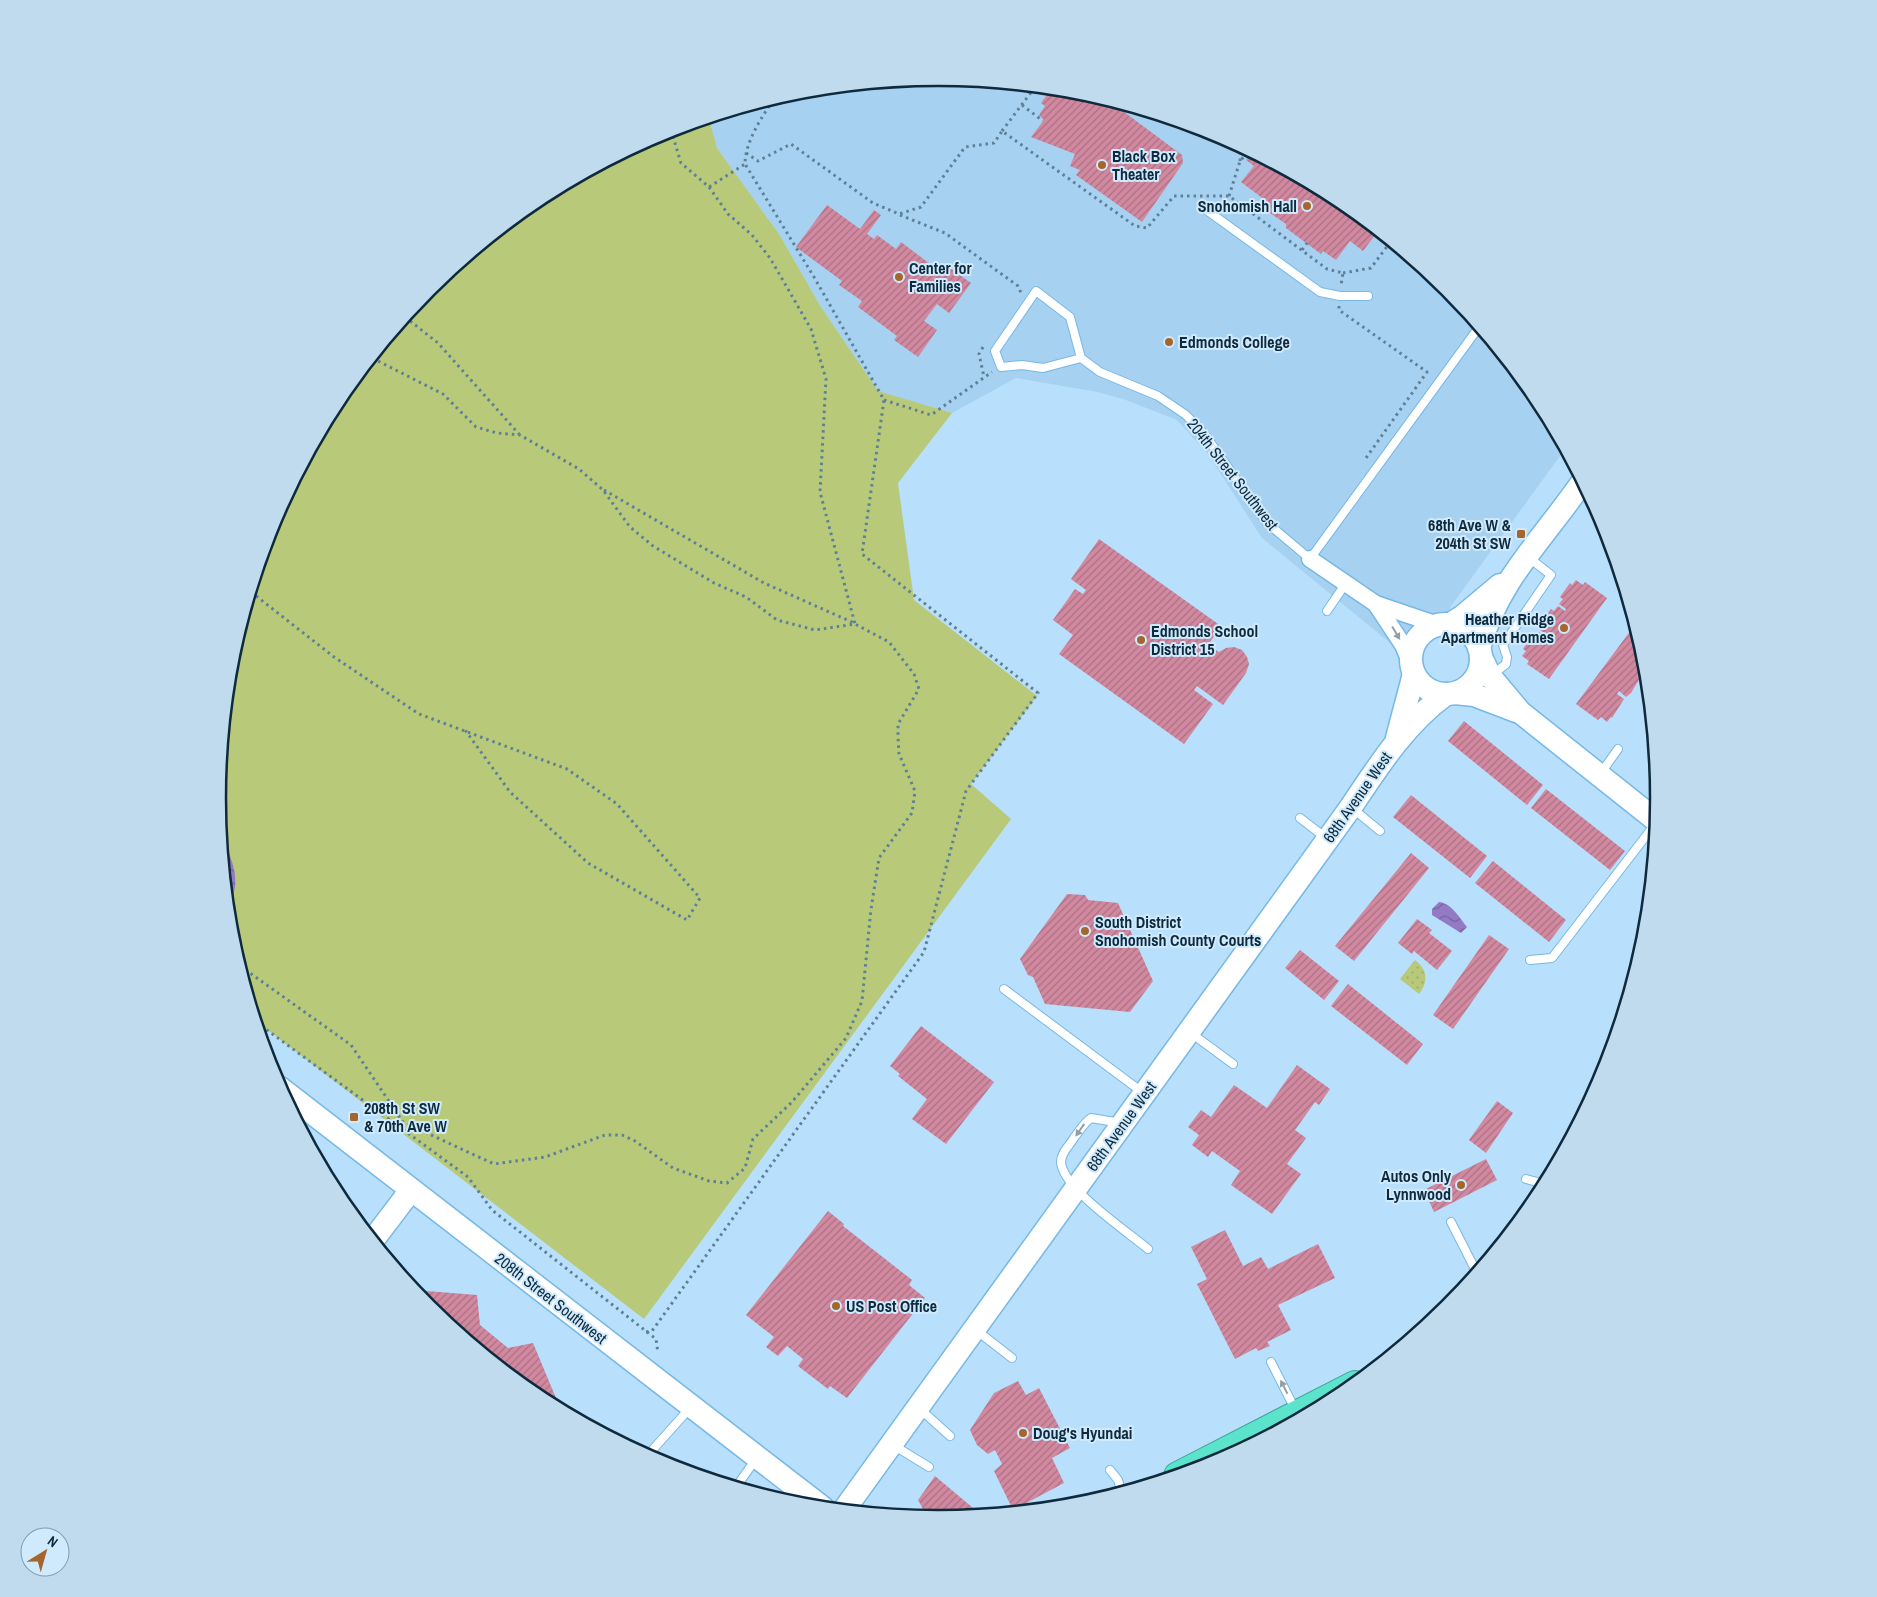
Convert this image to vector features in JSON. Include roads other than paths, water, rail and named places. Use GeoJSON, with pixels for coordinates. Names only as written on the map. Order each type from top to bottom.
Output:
{"type":"FeatureCollection","features":[{"type":"Feature","properties":{"kind":"highway"},"geometry":{"type":"LineString","coordinates":[[1231,1448],[1306,1408]]}},
{"type":"Feature","properties":{"kind":"street"},"geometry":{"type":"LineString","coordinates":[[1450,694],[1464,689],[1477,675],[1483,660],[1490,616],[1512,574],[1579,487]]}},
{"type":"Feature","properties":{"kind":"street","name":"204th Street Southwest"},"geometry":{"type":"LineString","coordinates":[[1310,559],[1376,604],[1444,625]]}},
{"type":"Feature","properties":{"kind":"street"},"geometry":{"type":"LineString","coordinates":[[1512,574],[1477,605],[1444,625],[1429,629],[1418,640],[1412,654],[1413,669],[1427,688],[1450,694],[1474,695],[1520,712]]}},
{"type":"Feature","properties":{"kind":"street","name":"204th Street Southwest"},"geometry":{"type":"LineString","coordinates":[[1376,604],[1402,645],[1413,669]]}},
{"type":"Feature","properties":{"kind":"street"},"geometry":{"type":"LineString","coordinates":[[1444,625],[1467,632],[1483,660],[1520,712],[1650,816]]}},
{"type":"Feature","properties":{"kind":"street","name":"68th Avenue West"},"geometry":{"type":"LineString","coordinates":[[1396,740],[1413,669]]}},
{"type":"Feature","properties":{"kind":"street","name":"68th Avenue West"},"geometry":{"type":"LineString","coordinates":[[847,1505],[1351,807],[1396,740],[1432,704],[1450,694]]}},
{"type":"Feature","properties":{"kind":"street","name":"208th Street Southwest"},"geometry":{"type":"LineString","coordinates":[[292,1098],[811,1499]]}},
{"type":"Feature","properties":{"kind":"street"},"geometry":{"type":"LineString","coordinates":[[376,1236],[411,1190]]}},
{"type":"Feature","properties":{"kind":"lane"},"geometry":{"type":"LineString","coordinates":[[1205,209],[1320,292],[1340,296],[1368,296]]}},
{"type":"Feature","properties":{"kind":"lane"},"geometry":{"type":"LineString","coordinates":[[1036,291],[1070,317],[1081,358],[1044,368],[1022,365],[1001,367],[995,351],[1036,291]]}},
{"type":"Feature","properties":{"kind":"lane"},"geometry":{"type":"LineString","coordinates":[[1310,559],[1476,331]]}},
{"type":"Feature","properties":{"kind":"lane","name":"204th Street Southwest"},"geometry":{"type":"LineString","coordinates":[[1081,358],[1100,372],[1158,396],[1186,414],[1206,436],[1266,522],[1310,559]]}},
{"type":"Feature","properties":{"kind":"lane"},"geometry":{"type":"LineString","coordinates":[[1483,660],[1506,664],[1507,657],[1503,645],[1552,575],[1526,555]]}},
{"type":"Feature","properties":{"kind":"lane"},"geometry":{"type":"LineString","coordinates":[[1327,611],[1346,583]]}},
{"type":"Feature","properties":{"kind":"lane"},"geometry":{"type":"LineString","coordinates":[[1600,775],[1618,749]]}},
{"type":"Feature","properties":{"kind":"lane"},"geometry":{"type":"LineString","coordinates":[[1351,807],[1380,831]]}},
{"type":"Feature","properties":{"kind":"lane"},"geometry":{"type":"LineString","coordinates":[[1300,818],[1328,839]]}},
{"type":"Feature","properties":{"kind":"lane"},"geometry":{"type":"LineString","coordinates":[[1530,960],[1552,958],[1650,831]]}},
{"type":"Feature","properties":{"kind":"lane"},"geometry":{"type":"LineString","coordinates":[[1004,989],[1144,1094]]}},
{"type":"Feature","properties":{"kind":"lane"},"geometry":{"type":"LineString","coordinates":[[1189,1032],[1233,1064]]}},
{"type":"Feature","properties":{"kind":"lane"},"geometry":{"type":"LineString","coordinates":[[1123,1123],[1091,1118],[1062,1155],[1061,1165],[1076,1188],[1091,1205],[1148,1249]]}},
{"type":"Feature","properties":{"kind":"lane"},"geometry":{"type":"LineString","coordinates":[[1526,1179],[1538,1183]]}},
{"type":"Feature","properties":{"kind":"lane"},"geometry":{"type":"LineString","coordinates":[[1451,1222],[1474,1268]]}},
{"type":"Feature","properties":{"kind":"lane"},"geometry":{"type":"LineString","coordinates":[[974,1329],[1012,1358]]}},
{"type":"Feature","properties":{"kind":"lane"},"geometry":{"type":"LineString","coordinates":[[1271,1362],[1296,1413]]}},
{"type":"Feature","properties":{"kind":"lane"},"geometry":{"type":"LineString","coordinates":[[652,1450],[692,1406]]}},
{"type":"Feature","properties":{"kind":"lane"},"geometry":{"type":"LineString","coordinates":[[918,1407],[950,1436]]}},
{"type":"Feature","properties":{"kind":"lane"},"geometry":{"type":"LineString","coordinates":[[891,1444],[929,1467]]}},
{"type":"Feature","properties":{"kind":"lane"},"geometry":{"type":"LineString","coordinates":[[740,1482],[757,1457]]}},
{"type":"Feature","properties":{"kind":"lane"},"geometry":{"type":"LineString","coordinates":[[1110,1470],[1118,1480],[1120,1487]]}},
{"type":"Feature","properties":{"kind":"water"},"geometry":{"type":"Polygon","coordinates":[[[229,852],[234,871],[235,888],[233,894],[229,852]]]}},
{"type":"Feature","properties":{"kind":"water"},"geometry":{"type":"Polygon","coordinates":[[[1439,902],[1451,908],[1467,927],[1461,933],[1432,915],[1432,909],[1439,902]]]}},
{"type":"Feature","properties":{"kind":"place","name":"Black Box Theater"},"geometry":{"type":"Point","coordinates":[1102,165]}},
{"type":"Feature","properties":{"kind":"place","name":"Snohomish Hall"},"geometry":{"type":"Point","coordinates":[1307,206]}},
{"type":"Feature","properties":{"kind":"place","name":"Center for Families"},"geometry":{"type":"Point","coordinates":[899,277]}},
{"type":"Feature","properties":{"kind":"place","name":"Edmonds College"},"geometry":{"type":"Point","coordinates":[1169,342]}},
{"type":"Feature","properties":{"kind":"place","name":"68th Ave W & 204th St SW"},"geometry":{"type":"Point","coordinates":[1521,534]}},
{"type":"Feature","properties":{"kind":"place","name":"Heather Ridge Apartment Homes"},"geometry":{"type":"Point","coordinates":[1564,628]}},
{"type":"Feature","properties":{"kind":"place","name":"Edmonds School District 15"},"geometry":{"type":"Point","coordinates":[1141,640]}},
{"type":"Feature","properties":{"kind":"place","name":"South District Snohomish County Courts"},"geometry":{"type":"Point","coordinates":[1085,931]}},
{"type":"Feature","properties":{"kind":"place","name":"208th St SW & 70th Ave W"},"geometry":{"type":"Point","coordinates":[354,1117]}},
{"type":"Feature","properties":{"kind":"place","name":"Autos Only Lynnwood"},"geometry":{"type":"Point","coordinates":[1461,1185]}},
{"type":"Feature","properties":{"kind":"place","name":"US Post Office"},"geometry":{"type":"Point","coordinates":[836,1306]}},
{"type":"Feature","properties":{"kind":"place","name":"Doug's Hyundai"},"geometry":{"type":"Point","coordinates":[1023,1433]}}]}
